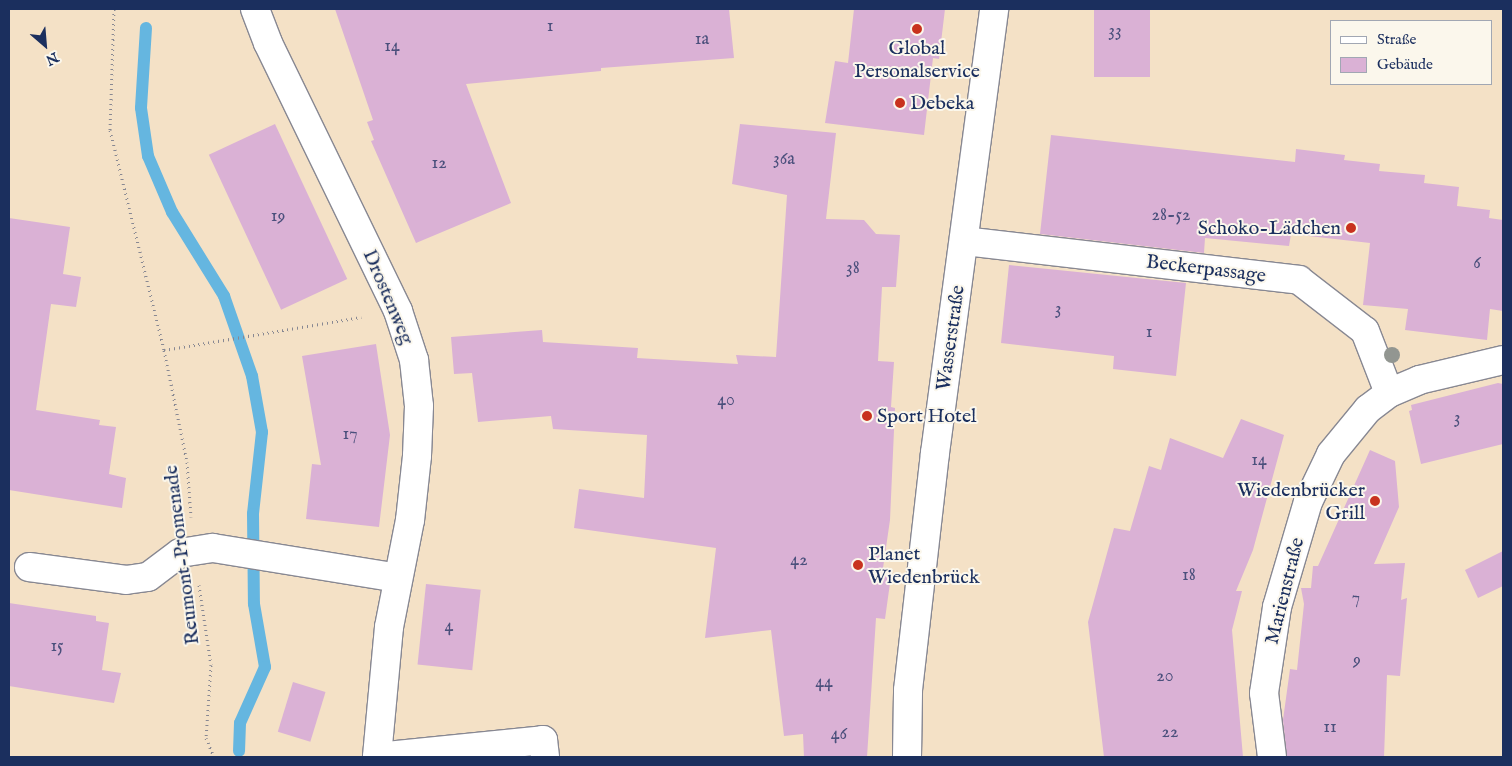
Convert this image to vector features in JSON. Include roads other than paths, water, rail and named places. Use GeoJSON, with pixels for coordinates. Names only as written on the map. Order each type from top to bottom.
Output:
{"type":"FeatureCollection","features":[{"type":"Feature","properties":{"kind":"street","name":"Drostenweg"},"geometry":{"type":"LineString","coordinates":[[254,9],[268,43],[398,311],[414,360],[419,406],[410,520],[389,627],[377,757]]}},
{"type":"Feature","properties":{"kind":"street","name":"Wasserstraße"},"geometry":{"type":"LineString","coordinates":[[907,757],[911,660],[935,453],[994,9]]}},
{"type":"Feature","properties":{"kind":"street","name":"Beckerpassage"},"geometry":{"type":"LineString","coordinates":[[964,241],[1300,280],[1365,331],[1389,393]]}},
{"type":"Feature","properties":{"kind":"street","name":"Marienstraße"},"geometry":{"type":"LineString","coordinates":[[1272,757],[1264,693],[1277,608],[1308,502],[1331,454],[1368,409],[1389,393],[1420,380],[1503,360]]}},
{"type":"Feature","properties":{"kind":"street"},"geometry":{"type":"LineString","coordinates":[[29,567],[133,579],[148,577],[180,553],[203,548],[285,559],[398,578]]}},
{"type":"Feature","properties":{"kind":"street"},"geometry":{"type":"LineString","coordinates":[[377,757],[544,749]]}},
{"type":"Feature","properties":{"kind":"waterway"},"geometry":{"type":"LineString","coordinates":[[146,28],[141,108],[148,156],[172,212],[224,296],[252,376],[262,432],[253,514],[254,604],[265,667],[240,723],[239,751]]}},
{"type":"Feature","properties":{"kind":"place","name":"Global Personalservice"},"geometry":{"type":"Point","coordinates":[917,29]}},
{"type":"Feature","properties":{"kind":"place","name":"Debeka"},"geometry":{"type":"Point","coordinates":[900,103]}},
{"type":"Feature","properties":{"kind":"place","name":"Schoko-Lädchen"},"geometry":{"type":"Point","coordinates":[1351,228]}},
{"type":"Feature","properties":{"kind":"place","name":"Sport Hotel"},"geometry":{"type":"Point","coordinates":[867,416]}},
{"type":"Feature","properties":{"kind":"place","name":"Wiedenbrücker Grill"},"geometry":{"type":"Point","coordinates":[1375,501]}},
{"type":"Feature","properties":{"kind":"place","name":"Planet Wiedenbrück"},"geometry":{"type":"Point","coordinates":[858,565]}}]}
